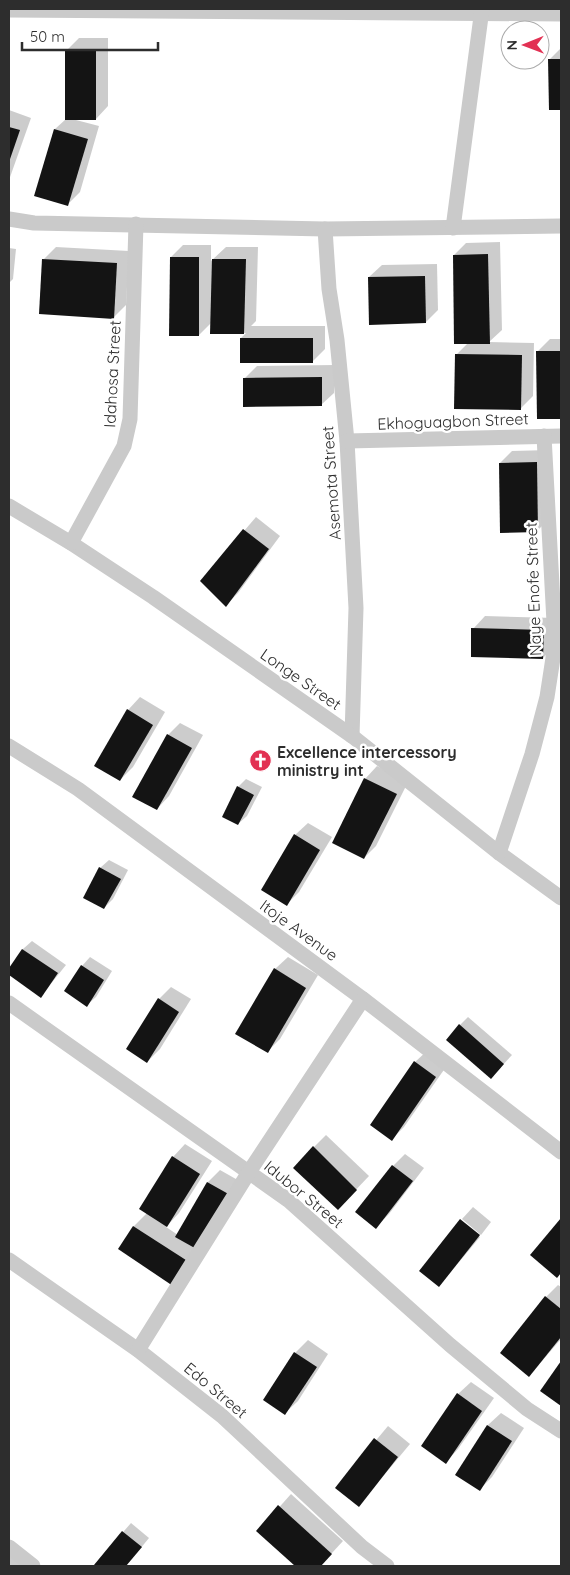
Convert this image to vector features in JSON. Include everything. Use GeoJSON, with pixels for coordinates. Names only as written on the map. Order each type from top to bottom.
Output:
{"type":"FeatureCollection","features":[{"type":"Feature","properties":{"kind":"street"},"geometry":{"type":"LineString","coordinates":[[9,10],[482,11],[561,14]]}},
{"type":"Feature","properties":{"kind":"street"},"geometry":{"type":"LineString","coordinates":[[453,228],[482,11]]}},
{"type":"Feature","properties":{"kind":"street"},"geometry":{"type":"LineString","coordinates":[[9,219],[34,223],[325,229],[561,226]]}},
{"type":"Feature","properties":{"kind":"street","name":"Idahosa Street"},"geometry":{"type":"LineString","coordinates":[[71,542],[124,446],[130,419],[136,224]]}},
{"type":"Feature","properties":{"kind":"street","name":"Asemota Street"},"geometry":{"type":"LineString","coordinates":[[325,229],[329,289],[337,340],[346,441],[356,608],[352,736]]}},
{"type":"Feature","properties":{"kind":"street","name":"Naye Enofe Street"},"geometry":{"type":"LineString","coordinates":[[498,853],[532,754],[548,697],[553,658],[554,622],[544,436]]}},
{"type":"Feature","properties":{"kind":"street","name":"Ekhoguagbon Street"},"geometry":{"type":"LineString","coordinates":[[346,441],[561,436]]}},
{"type":"Feature","properties":{"kind":"street","name":"Longe Street"},"geometry":{"type":"LineString","coordinates":[[9,506],[71,542],[352,736],[498,853],[561,898]]}},
{"type":"Feature","properties":{"kind":"street","name":"Itoje Avenue"},"geometry":{"type":"LineString","coordinates":[[9,746],[78,789],[363,999],[561,1152]]}},
{"type":"Feature","properties":{"kind":"street"},"geometry":{"type":"LineString","coordinates":[[138,1350],[249,1172],[363,999]]}},
{"type":"Feature","properties":{"kind":"street","name":"Idubor Street"},"geometry":{"type":"LineString","coordinates":[[9,1004],[288,1200],[450,1345],[527,1410],[561,1431]]}},
{"type":"Feature","properties":{"kind":"street","name":"Edo Street"},"geometry":{"type":"LineString","coordinates":[[9,1260],[138,1350],[222,1416],[362,1547],[387,1566]]}},
{"type":"Feature","properties":{"kind":"street"},"geometry":{"type":"LineString","coordinates":[[9,1547],[33,1566]]}},
{"type":"Feature","properties":{"kind":"building"},"geometry":{"type":"Polygon","coordinates":[[[65,50],[96,50],[96,120],[65,120],[65,50]]]}},
{"type":"Feature","properties":{"kind":"building"},"geometry":{"type":"Polygon","coordinates":[[[550,59],[561,59],[561,110],[549,110],[548,70],[550,70],[550,59]]]}},
{"type":"Feature","properties":{"kind":"building"},"geometry":{"type":"Polygon","coordinates":[[[9,127],[20,130],[9,162],[9,127]]]}},
{"type":"Feature","properties":{"kind":"building"},"geometry":{"type":"Polygon","coordinates":[[[54,129],[88,139],[68,206],[34,196],[54,129]]]}},
{"type":"Feature","properties":{"kind":"building"},"geometry":{"type":"Polygon","coordinates":[[[488,254],[490,344],[454,344],[453,255],[488,254]]]}},
{"type":"Feature","properties":{"kind":"building"},"geometry":{"type":"Polygon","coordinates":[[[170,257],[199,257],[199,336],[169,336],[170,257]]]}},
{"type":"Feature","properties":{"kind":"building"},"geometry":{"type":"Polygon","coordinates":[[[42,259],[117,263],[114,319],[39,314],[42,259]]]}},
{"type":"Feature","properties":{"kind":"building"},"geometry":{"type":"Polygon","coordinates":[[[212,259],[246,259],[244,334],[210,334],[212,259]]]}},
{"type":"Feature","properties":{"kind":"building"},"geometry":{"type":"Polygon","coordinates":[[[425,276],[426,323],[369,325],[368,277],[425,276]]]}},
{"type":"Feature","properties":{"kind":"building"},"geometry":{"type":"Polygon","coordinates":[[[240,338],[313,338],[313,363],[240,363],[240,338]]]}},
{"type":"Feature","properties":{"kind":"building"},"geometry":{"type":"Polygon","coordinates":[[[536,351],[561,351],[561,419],[537,419],[536,351]]]}},
{"type":"Feature","properties":{"kind":"building"},"geometry":{"type":"Polygon","coordinates":[[[455,354],[522,355],[521,410],[454,409],[455,354]]]}},
{"type":"Feature","properties":{"kind":"building"},"geometry":{"type":"Polygon","coordinates":[[[322,377],[322,406],[243,407],[243,378],[322,377]]]}},
{"type":"Feature","properties":{"kind":"building"},"geometry":{"type":"Polygon","coordinates":[[[537,462],[538,532],[500,533],[499,463],[537,462]]]}},
{"type":"Feature","properties":{"kind":"building"},"geometry":{"type":"Polygon","coordinates":[[[243,529],[269,549],[226,607],[200,581],[243,529]]]}},
{"type":"Feature","properties":{"kind":"building"},"geometry":{"type":"Polygon","coordinates":[[[471,628],[544,630],[543,659],[471,657],[471,628]]]}},
{"type":"Feature","properties":{"kind":"building"},"geometry":{"type":"Polygon","coordinates":[[[127,709],[153,725],[120,781],[94,766],[127,709]]]}},
{"type":"Feature","properties":{"kind":"building"},"geometry":{"type":"Polygon","coordinates":[[[167,734],[192,748],[157,810],[132,797],[167,734]]]}},
{"type":"Feature","properties":{"kind":"building"},"geometry":{"type":"Polygon","coordinates":[[[364,778],[397,794],[364,859],[332,843],[364,778]]]}},
{"type":"Feature","properties":{"kind":"building"},"geometry":{"type":"Polygon","coordinates":[[[237,786],[254,795],[238,825],[222,817],[237,786]]]}},
{"type":"Feature","properties":{"kind":"building"},"geometry":{"type":"Polygon","coordinates":[[[294,834],[320,850],[287,906],[261,890],[294,834]]]}},
{"type":"Feature","properties":{"kind":"building"},"geometry":{"type":"Polygon","coordinates":[[[99,867],[121,879],[104,909],[83,898],[99,867]]]}},
{"type":"Feature","properties":{"kind":"building"},"geometry":{"type":"Polygon","coordinates":[[[22,949],[58,973],[41,998],[9,975],[9,968],[22,949]]]}},
{"type":"Feature","properties":{"kind":"building"},"geometry":{"type":"Polygon","coordinates":[[[81,965],[104,980],[87,1007],[64,991],[81,965]]]}},
{"type":"Feature","properties":{"kind":"building"},"geometry":{"type":"Polygon","coordinates":[[[274,968],[306,988],[268,1053],[235,1034],[274,968]]]}},
{"type":"Feature","properties":{"kind":"building"},"geometry":{"type":"Polygon","coordinates":[[[158,998],[179,1012],[147,1063],[126,1049],[158,998]]]}},
{"type":"Feature","properties":{"kind":"building"},"geometry":{"type":"Polygon","coordinates":[[[459,1024],[504,1064],[491,1079],[446,1040],[459,1024]]]}},
{"type":"Feature","properties":{"kind":"building"},"geometry":{"type":"Polygon","coordinates":[[[414,1061],[436,1077],[392,1141],[370,1125],[414,1061]]]}},
{"type":"Feature","properties":{"kind":"building"},"geometry":{"type":"Polygon","coordinates":[[[313,1146],[357,1190],[338,1210],[293,1168],[313,1146]]]}},
{"type":"Feature","properties":{"kind":"building"},"geometry":{"type":"Polygon","coordinates":[[[172,1156],[200,1174],[167,1227],[139,1209],[172,1156]]]}},
{"type":"Feature","properties":{"kind":"building"},"geometry":{"type":"Polygon","coordinates":[[[392,1165],[413,1181],[376,1229],[355,1212],[392,1165]]]}},
{"type":"Feature","properties":{"kind":"building"},"geometry":{"type":"Polygon","coordinates":[[[207,1182],[232,1196],[200,1251],[175,1237],[207,1182]]]}},
{"type":"Feature","properties":{"kind":"building"},"geometry":{"type":"Polygon","coordinates":[[[561,1218],[561,1273],[557,1278],[530,1255],[561,1218]]]}},
{"type":"Feature","properties":{"kind":"building"},"geometry":{"type":"Polygon","coordinates":[[[460,1219],[480,1235],[439,1287],[419,1271],[460,1219]]]}},
{"type":"Feature","properties":{"kind":"building"},"geometry":{"type":"Polygon","coordinates":[[[133,1226],[189,1262],[173,1286],[118,1249],[133,1226]]]}},
{"type":"Feature","properties":{"kind":"building"},"geometry":{"type":"Polygon","coordinates":[[[545,1296],[561,1309],[561,1337],[529,1377],[500,1353],[545,1296]]]}},
{"type":"Feature","properties":{"kind":"building"},"geometry":{"type":"Polygon","coordinates":[[[294,1352],[317,1367],[285,1415],[263,1400],[294,1352]]]}},
{"type":"Feature","properties":{"kind":"building"},"geometry":{"type":"Polygon","coordinates":[[[561,1361],[561,1406],[540,1391],[561,1361]]]}},
{"type":"Feature","properties":{"kind":"building"},"geometry":{"type":"Polygon","coordinates":[[[457,1393],[482,1411],[446,1464],[421,1446],[457,1393]]]}},
{"type":"Feature","properties":{"kind":"building"},"geometry":{"type":"Polygon","coordinates":[[[487,1425],[512,1441],[480,1491],[455,1475],[487,1425]]]}},
{"type":"Feature","properties":{"kind":"building"},"geometry":{"type":"Polygon","coordinates":[[[374,1438],[398,1457],[359,1507],[335,1488],[374,1438]]]}},
{"type":"Feature","properties":{"kind":"building"},"geometry":{"type":"Polygon","coordinates":[[[278,1505],[332,1554],[321,1566],[295,1566],[256,1531],[278,1505]]]}},
{"type":"Feature","properties":{"kind":"building"},"geometry":{"type":"Polygon","coordinates":[[[122,1531],[142,1547],[126,1566],[95,1566],[94,1565],[122,1531]]]}},
{"type":"Feature","properties":{"kind":"place","name":"Excellence intercessory ministry int"},"geometry":{"type":"Point","coordinates":[261,761]}}]}
